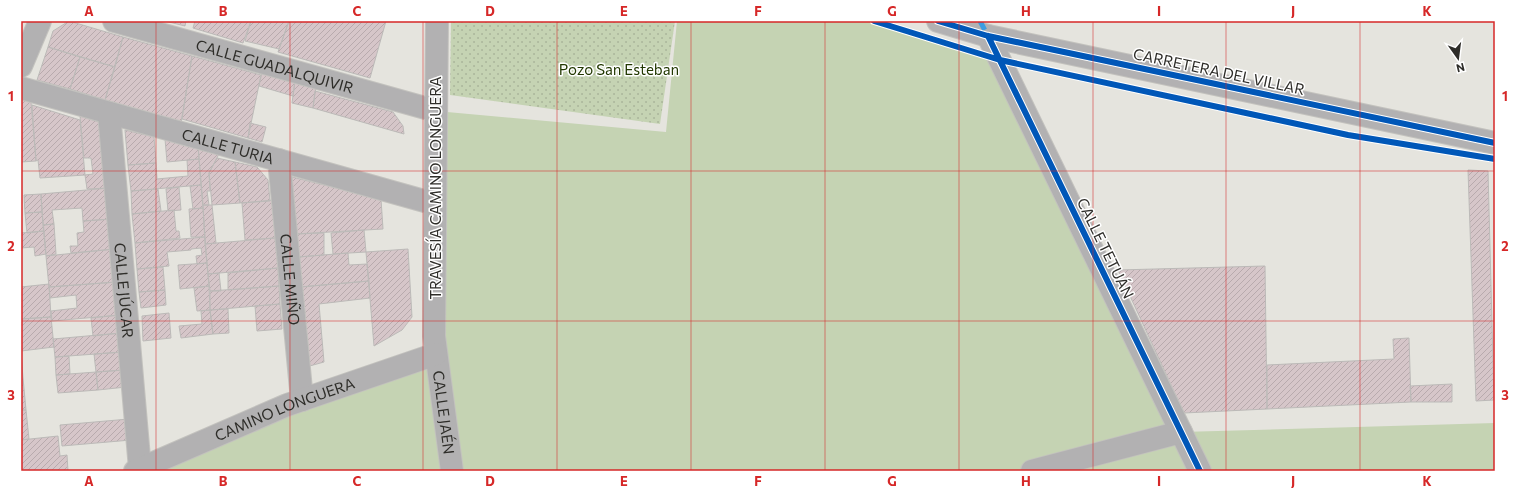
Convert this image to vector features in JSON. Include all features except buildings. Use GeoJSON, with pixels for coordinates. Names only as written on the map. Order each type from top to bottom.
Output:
{"type":"FeatureCollection","features":[{"type":"Feature","properties":{"kind":"street"},"geometry":{"type":"LineString","coordinates":[[21,66],[40,21]]}},
{"type":"Feature","properties":{"kind":"street","name":"CALLE GUADALQUIVIR"},"geometry":{"type":"LineString","coordinates":[[114,21],[436,111]]}},
{"type":"Feature","properties":{"kind":"street","name":"TRAVESÍA CAMINO LONGUERA"},"geometry":{"type":"LineString","coordinates":[[436,354],[434,336],[437,21]]}},
{"type":"Feature","properties":{"kind":"street","name":"CARRETERA DEL VILLAR"},"geometry":{"type":"LineString","coordinates":[[938,21],[988,36],[1495,143]]}},
{"type":"Feature","properties":{"kind":"street","name":"CALLE TETUÁN"},"geometry":{"type":"LineString","coordinates":[[988,36],[1200,471]]}},
{"type":"Feature","properties":{"kind":"street","name":"CALLE TURIA"},"geometry":{"type":"LineString","coordinates":[[21,88],[435,204]]}},
{"type":"Feature","properties":{"kind":"street","name":"CALLE JÚCAR"},"geometry":{"type":"LineString","coordinates":[[109,112],[138,470]]}},
{"type":"Feature","properties":{"kind":"street","name":"CALLE MIÑO"},"geometry":{"type":"LineString","coordinates":[[278,160],[302,400]]}},
{"type":"Feature","properties":{"kind":"street","name":"CAMINO LONGUERA"},"geometry":{"type":"LineString","coordinates":[[138,470],[287,405],[436,354]]}},
{"type":"Feature","properties":{"kind":"street","name":"CALLE JAÉN"},"geometry":{"type":"LineString","coordinates":[[436,354],[452,471]]}},
{"type":"Feature","properties":{"kind":"street"},"geometry":{"type":"LineString","coordinates":[[1032,471],[1181,432]]}},
{"type":"Feature","properties":{"kind":"green space","name":"Pozo San Esteban"},"geometry":{"type":"Polygon","coordinates":[[[451,21],[675,21],[660,124],[450,95],[451,21]]]}},
{"type":"Feature","properties":{"kind":"green space"},"geometry":{"type":"Polygon","coordinates":[[[677,21],[868,21],[1000,60],[1181,432],[1495,423],[1495,471],[141,471],[436,354],[436,111],[666,132],[677,21]]]}},
{"type":"Feature","properties":{"kind":"marked path"},"geometry":{"type":"LineString","coordinates":[[980,21],[988,36]]}},
{"type":"Feature","properties":{"kind":"cycle path"},"geometry":{"type":"LineString","coordinates":[[874,21],[1000,60],[1348,135],[1495,159]]}},
{"type":"Feature","properties":{"kind":"cycle path"},"geometry":{"type":"LineString","coordinates":[[938,21],[988,36],[1495,143]]}},
{"type":"Feature","properties":{"kind":"cycle path"},"geometry":{"type":"LineString","coordinates":[[988,36],[1200,471]]}}]}
